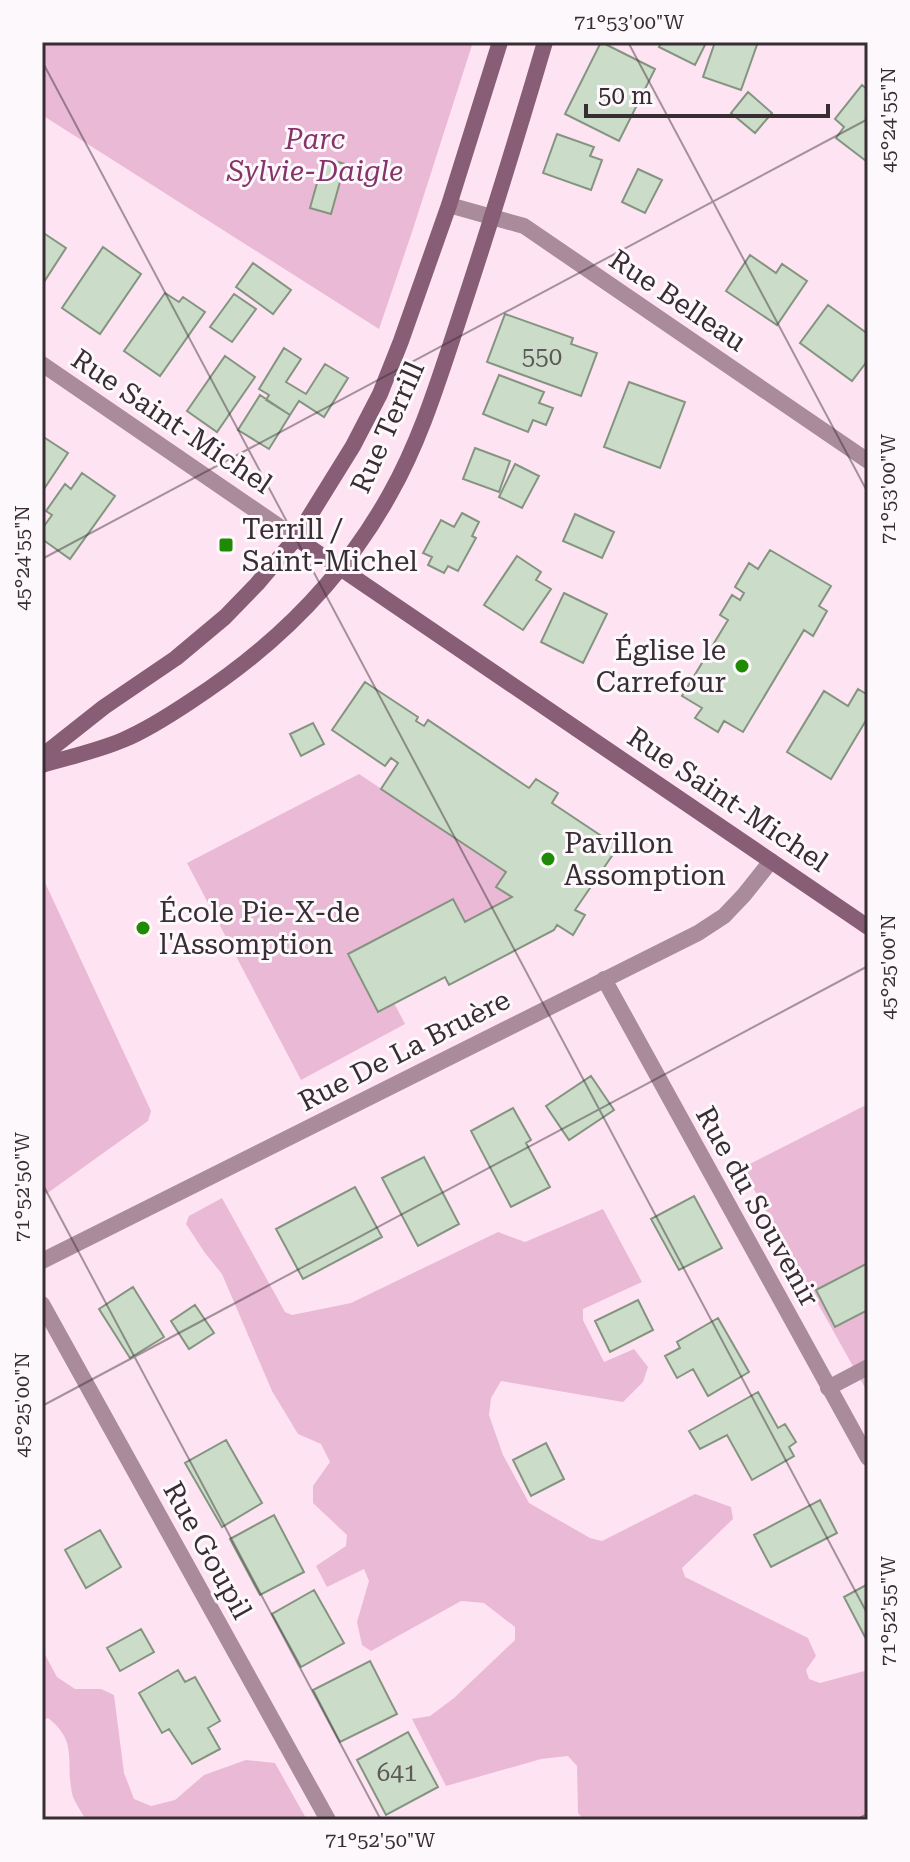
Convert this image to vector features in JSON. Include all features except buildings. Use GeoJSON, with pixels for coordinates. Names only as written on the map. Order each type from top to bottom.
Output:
{"type":"FeatureCollection","features":[{"type":"Feature","properties":{"kind":"street","name":"Rue Terrill"},"geometry":{"type":"LineString","coordinates":[[42,756],[216,625],[257,584],[296,538],[353,446],[380,394],[449,205],[500,42]]}},
{"type":"Feature","properties":{"kind":"street","name":"Rue Terrill"},"geometry":{"type":"LineString","coordinates":[[42,765],[123,740],[215,686],[294,621],[366,533],[391,493],[413,448],[493,217],[545,42]]}},
{"type":"Feature","properties":{"kind":"street","name":"Rue Belleau"},"geometry":{"type":"LineString","coordinates":[[449,205],[524,226],[868,461]]}},
{"type":"Feature","properties":{"kind":"street","name":"Rue Saint-Michel"},"geometry":{"type":"LineString","coordinates":[[42,364],[868,927]]}},
{"type":"Feature","properties":{"kind":"street","name":"Rue De La Bruère"},"geometry":{"type":"LineString","coordinates":[[42,1261],[698,933],[724,916],[771,861]]}},
{"type":"Feature","properties":{"kind":"street","name":"Rue du Souvenir"},"geometry":{"type":"LineString","coordinates":[[604,979],[868,1458]]}},
{"type":"Feature","properties":{"kind":"street","name":"Rue Goupil"},"geometry":{"type":"LineString","coordinates":[[42,1304],[328,1820]]}},
{"type":"Feature","properties":{"kind":"street"},"geometry":{"type":"LineString","coordinates":[[828,1388],[868,1367]]}},
{"type":"Feature","properties":{"kind":"green space","name":"Parc Sylvie-Daigle"},"geometry":{"type":"Polygon","coordinates":[[[42,42],[473,42],[379,329],[42,115],[42,42]]]}},
{"type":"Feature","properties":{"kind":"green space"},"geometry":{"type":"Polygon","coordinates":[[[359,774],[506,872],[496,887],[512,897],[465,922],[453,899],[348,954],[378,1011],[394,1003],[405,1024],[301,1080],[187,863],[359,774]]]}},
{"type":"Feature","properties":{"kind":"green space"},"geometry":{"type":"Polygon","coordinates":[[[42,876],[151,1111],[148,1121],[42,1197],[42,876]]]}},
{"type":"Feature","properties":{"kind":"green space"},"geometry":{"type":"Polygon","coordinates":[[[868,1104],[868,1393],[742,1168],[868,1104]]]}},
{"type":"Feature","properties":{"kind":"green space"},"geometry":{"type":"Polygon","coordinates":[[[222,1198],[285,1312],[292,1315],[351,1303],[498,1232],[525,1242],[603,1209],[642,1282],[583,1309],[583,1320],[604,1362],[634,1349],[648,1367],[643,1382],[623,1402],[501,1381],[491,1398],[489,1415],[503,1455],[529,1503],[590,1538],[602,1541],[695,1494],[731,1507],[733,1519],[682,1568],[685,1577],[808,1638],[816,1656],[806,1670],[809,1679],[820,1683],[868,1670],[868,1820],[584,1820],[578,1813],[577,1766],[568,1756],[541,1759],[446,1786],[412,1719],[430,1716],[454,1698],[515,1640],[515,1627],[484,1603],[461,1601],[371,1651],[362,1645],[357,1622],[369,1581],[364,1569],[327,1587],[316,1566],[346,1546],[347,1535],[313,1503],[313,1486],[330,1462],[321,1444],[298,1434],[272,1391],[222,1274],[186,1224],[189,1216],[222,1198]]]}},
{"type":"Feature","properties":{"kind":"green space"},"geometry":{"type":"Polygon","coordinates":[[[42,1649],[57,1677],[75,1689],[101,1689],[114,1695],[124,1773],[134,1799],[151,1806],[175,1800],[204,1775],[246,1760],[275,1763],[307,1820],[86,1820],[73,1797],[68,1745],[58,1727],[48,1718],[42,1720],[42,1649]]]}},
{"type":"Feature","properties":{"kind":"place","name":"Terrill / Saint-Michel"},"geometry":{"type":"Point","coordinates":[226,545]}},
{"type":"Feature","properties":{"kind":"place","name":"Église le Carrefour"},"geometry":{"type":"Point","coordinates":[742,666]}},
{"type":"Feature","properties":{"kind":"place","name":"Pavillon Assomption"},"geometry":{"type":"Point","coordinates":[548,859]}},
{"type":"Feature","properties":{"kind":"place","name":"École Pie-X-de l'Assomption"},"geometry":{"type":"Point","coordinates":[143,928]}}]}
